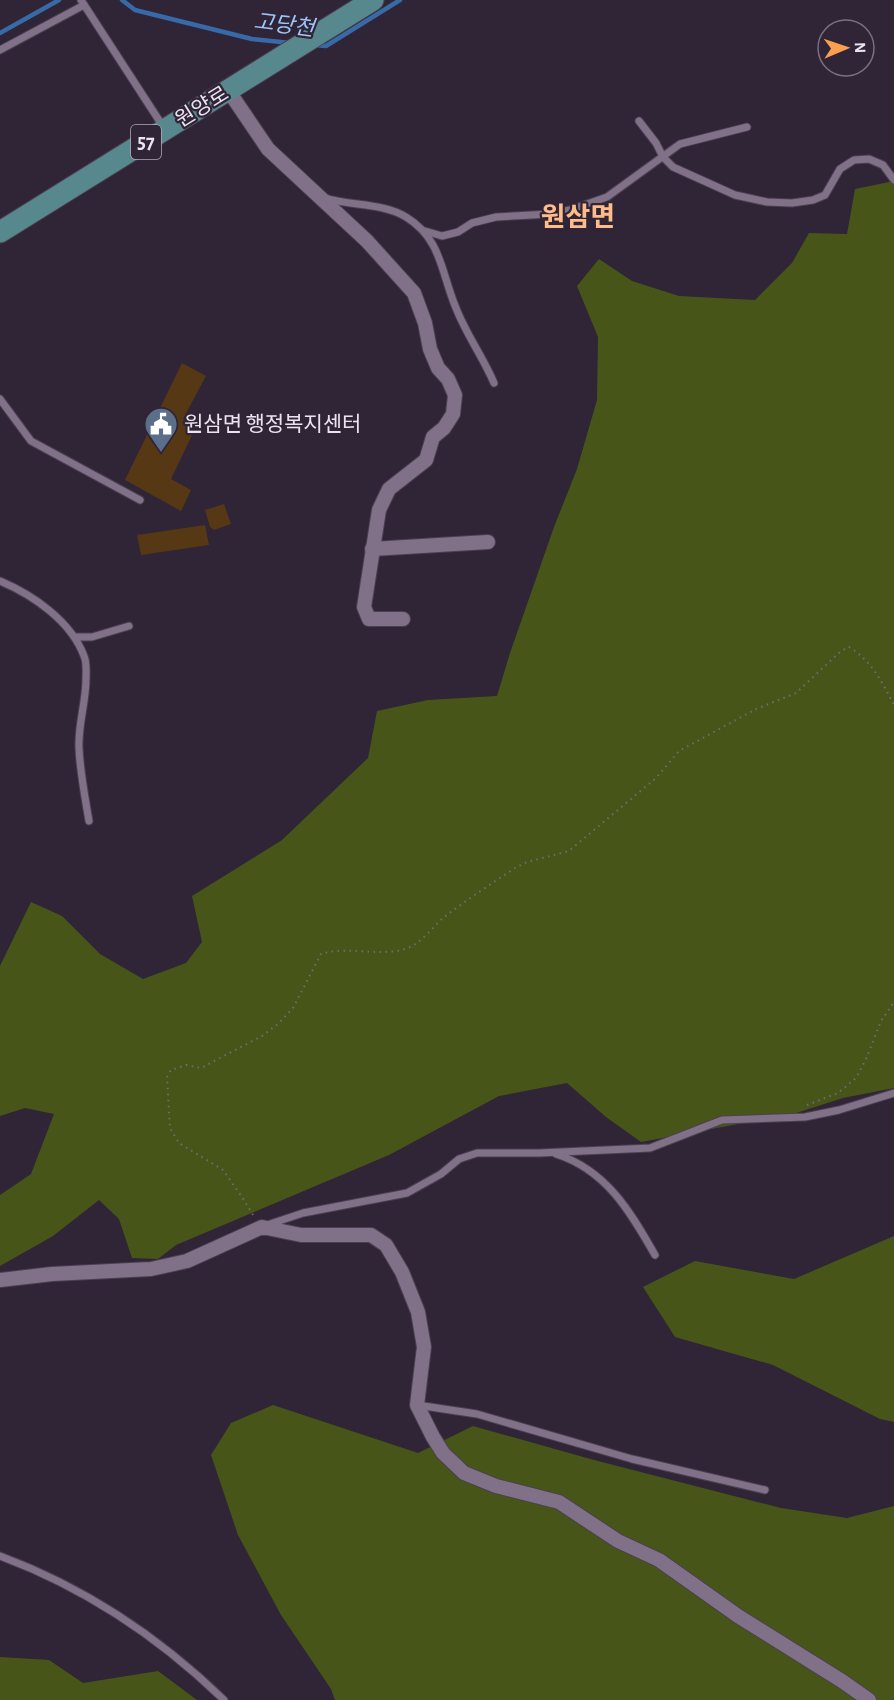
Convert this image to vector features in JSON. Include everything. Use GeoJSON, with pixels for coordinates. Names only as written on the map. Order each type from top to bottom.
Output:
{"type":"FeatureCollection","features":[{"type":"Feature","properties":{"kind":"main road","name":"원양로"},"geometry":{"type":"LineString","coordinates":[[0,232],[373,0]]}},
{"type":"Feature","properties":{"kind":"street"},"geometry":{"type":"LineString","coordinates":[[228,90],[268,149],[367,241],[414,293],[425,323],[434,359],[438,368],[448,379],[455,395],[453,414],[444,428],[433,437],[426,460],[389,489],[379,510],[364,608],[369,619],[403,619]]}},
{"type":"Feature","properties":{"kind":"street"},"geometry":{"type":"LineString","coordinates":[[372,549],[488,542]]}},
{"type":"Feature","properties":{"kind":"street"},"geometry":{"type":"LineString","coordinates":[[0,1280],[52,1274],[152,1269],[187,1261],[260,1228],[301,1235],[371,1235],[386,1245],[402,1272],[418,1312],[424,1347],[417,1405],[443,1453],[464,1473],[496,1486],[560,1502],[618,1540],[659,1560],[738,1616],[842,1680],[869,1700]]}},
{"type":"Feature","properties":{"kind":"lane"},"geometry":{"type":"LineString","coordinates":[[0,50],[83,2],[165,130]]}},
{"type":"Feature","properties":{"kind":"lane"},"geometry":{"type":"LineString","coordinates":[[639,121],[656,143],[663,158],[673,166],[735,195],[767,202],[813,200],[825,195],[840,169],[854,160],[869,159],[884,165],[894,180]]}},
{"type":"Feature","properties":{"kind":"lane"},"geometry":{"type":"LineString","coordinates":[[317,195],[338,202],[388,210],[405,216],[425,231],[442,236],[458,232],[472,223],[496,217],[550,214],[570,210],[607,196],[680,144],[747,127]]}},
{"type":"Feature","properties":{"kind":"lane"},"geometry":{"type":"LineString","coordinates":[[425,231],[437,251],[455,308],[485,361],[494,383]]}},
{"type":"Feature","properties":{"kind":"lane"},"geometry":{"type":"LineString","coordinates":[[0,399],[31,441],[140,500]]}},
{"type":"Feature","properties":{"kind":"lane"},"geometry":{"type":"LineString","coordinates":[[0,581],[12,586],[52,613],[75,637],[85,658],[86,679],[79,748],[88,821]]}},
{"type":"Feature","properties":{"kind":"lane"},"geometry":{"type":"LineString","coordinates":[[75,637],[92,637],[129,626]]}},
{"type":"Feature","properties":{"kind":"lane"},"geometry":{"type":"LineString","coordinates":[[260,1228],[303,1213],[407,1193],[441,1174],[459,1159],[477,1153],[551,1153],[650,1148],[722,1120],[798,1117],[839,1110],[894,1093]]}},
{"type":"Feature","properties":{"kind":"lane"},"geometry":{"type":"LineString","coordinates":[[551,1153],[576,1161],[602,1179],[638,1226],[655,1255]]}},
{"type":"Feature","properties":{"kind":"lane"},"geometry":{"type":"LineString","coordinates":[[417,1405],[477,1414],[632,1459],[765,1490]]}},
{"type":"Feature","properties":{"kind":"lane"},"geometry":{"type":"LineString","coordinates":[[0,1556],[78,1590],[142,1630],[194,1670],[224,1700]]}},
{"type":"Feature","properties":{"kind":"path"},"geometry":{"type":"LineString","coordinates":[[260,1228],[223,1170],[179,1143],[170,1128],[167,1077],[171,1070],[186,1065],[201,1068],[262,1036],[278,1024],[292,1008],[321,954],[342,950],[383,951],[410,947],[444,918],[515,868],[526,862],[569,851],[656,778],[679,751],[756,709],[781,701],[796,693],[841,651],[849,647],[863,656],[880,678],[894,705]]}},
{"type":"Feature","properties":{"kind":"path"},"geometry":{"type":"LineString","coordinates":[[798,1117],[806,1106],[838,1093],[856,1078],[881,1021],[894,1002]]}},
{"type":"Feature","properties":{"kind":"green space"},"geometry":{"type":"Polygon","coordinates":[[[894,181],[894,1088],[843,1098],[793,1114],[641,1142],[606,1117],[567,1083],[499,1096],[389,1155],[176,1245],[158,1259],[132,1258],[119,1219],[99,1200],[53,1236],[0,1266],[0,1195],[31,1174],[54,1114],[25,1108],[0,1116],[0,966],[31,902],[62,916],[100,954],[143,979],[186,963],[202,942],[192,896],[282,840],[368,758],[377,711],[428,700],[497,696],[554,527],[577,469],[597,400],[598,337],[577,286],[599,259],[632,281],[679,296],[755,300],[792,263],[809,233],[847,234],[855,189],[894,181]]]}},
{"type":"Feature","properties":{"kind":"green space"},"geometry":{"type":"Polygon","coordinates":[[[894,1236],[894,1422],[880,1419],[773,1365],[675,1337],[643,1287],[695,1261],[794,1279],[894,1236]]]}},
{"type":"Feature","properties":{"kind":"green space"},"geometry":{"type":"Polygon","coordinates":[[[273,1405],[418,1453],[473,1426],[781,1508],[847,1518],[894,1506],[894,1700],[335,1700],[331,1689],[281,1615],[238,1535],[211,1455],[231,1423],[273,1405]]]}},
{"type":"Feature","properties":{"kind":"green space"},"geometry":{"type":"Polygon","coordinates":[[[0,1657],[49,1660],[83,1683],[158,1671],[197,1700],[0,1700],[0,1657]]]}},
{"type":"Feature","properties":{"kind":"building","name":"원삼면 행정복지센터"},"geometry":{"type":"Polygon","coordinates":[[[182,363],[206,376],[183,419],[196,427],[171,479],[191,490],[181,511],[125,480],[182,363]]]}},
{"type":"Feature","properties":{"kind":"building"},"geometry":{"type":"Polygon","coordinates":[[[224,504],[231,524],[214,530],[210,527],[205,510],[224,504]]]}},
{"type":"Feature","properties":{"kind":"building"},"geometry":{"type":"Polygon","coordinates":[[[205,525],[209,545],[141,555],[137,535],[205,525]]]}},
{"type":"Feature","properties":{"kind":"waterway","name":"고당천"},"geometry":{"type":"LineString","coordinates":[[0,33],[59,0]]}},
{"type":"Feature","properties":{"kind":"waterway","name":"고당천"},"geometry":{"type":"LineString","coordinates":[[122,0],[135,10],[252,39],[291,43]]}},
{"type":"Feature","properties":{"kind":"waterway","name":"고당천"},"geometry":{"type":"LineString","coordinates":[[314,45],[326,46],[400,0]]}},
{"type":"Feature","properties":{"kind":"place","name":"원삼면 행정복지센터"},"geometry":{"type":"Point","coordinates":[161,453]}},
{"type":"Feature","properties":{"kind":"district","name":"원삼면"},"geometry":{"type":"Point","coordinates":[578,217]}}]}
